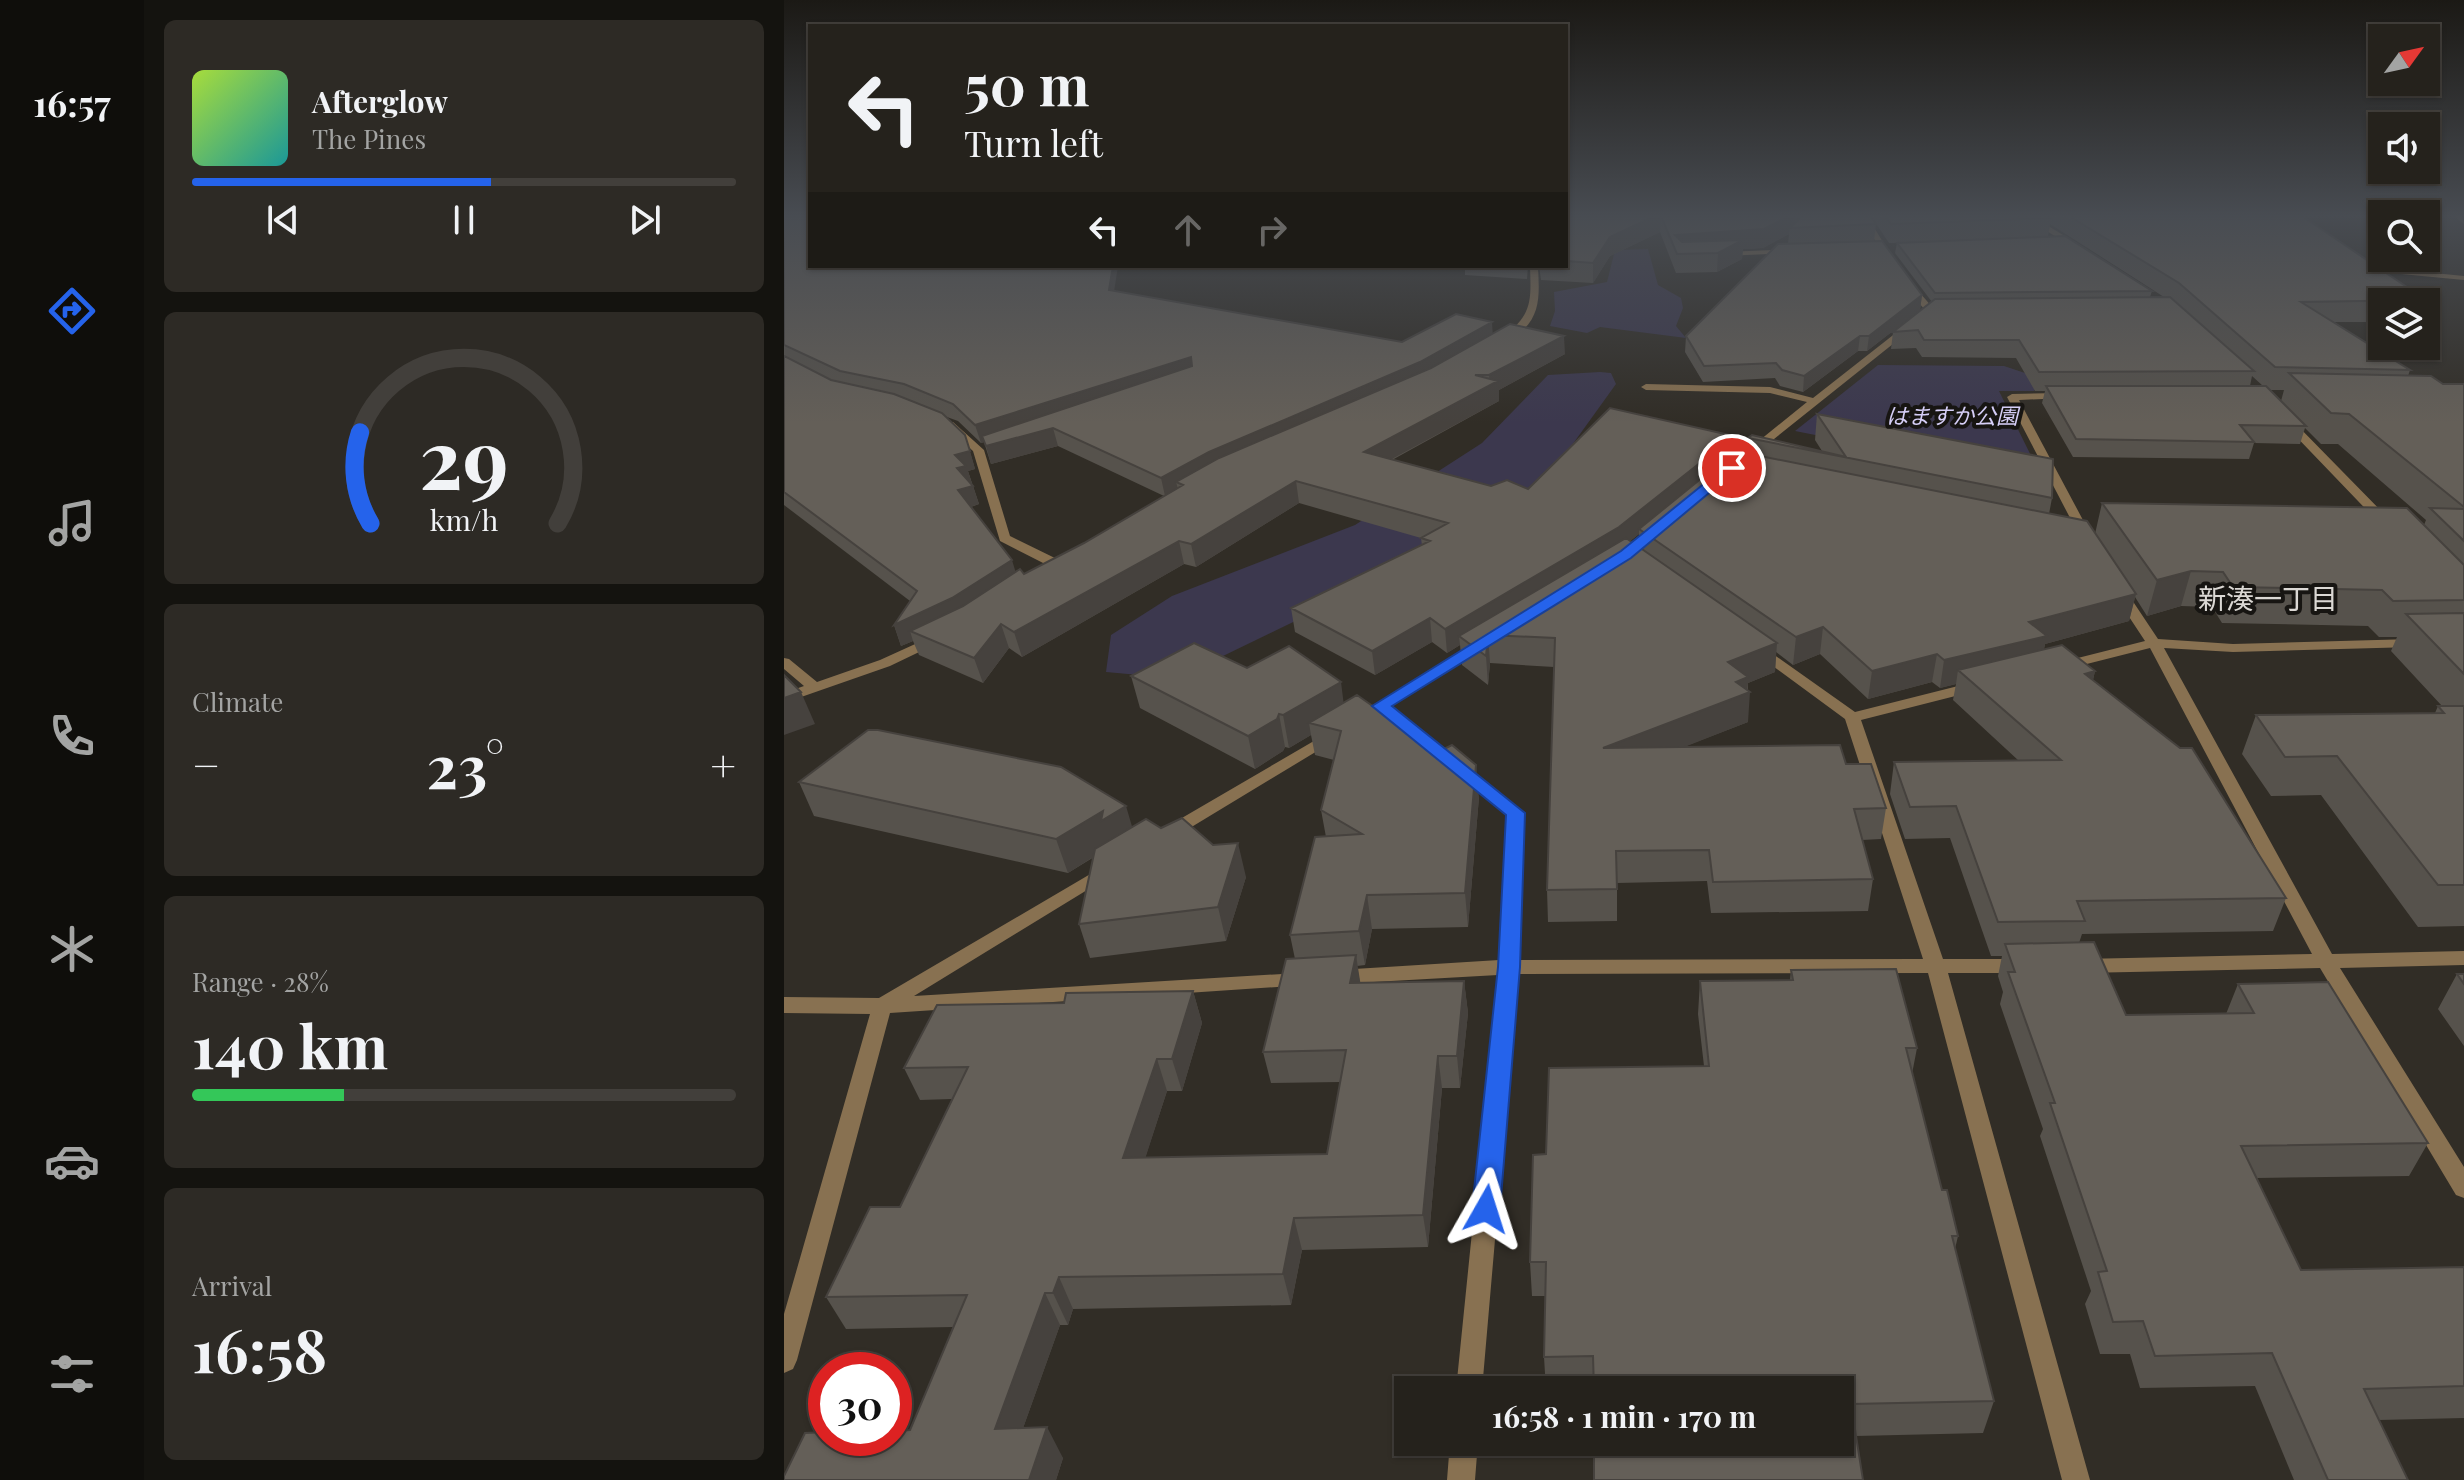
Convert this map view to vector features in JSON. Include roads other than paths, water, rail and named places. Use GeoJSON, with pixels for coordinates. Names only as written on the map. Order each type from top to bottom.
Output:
{"type":"FeatureCollection","features":[{"type":"Feature","properties":{"kind":"street"},"geometry":{"type":"LineString","coordinates":[[1491,347],[1524,327],[1535,311],[1534,285]]}},
{"type":"Feature","properties":{"kind":"street"},"geometry":{"type":"LineString","coordinates":[[1732,468],[1814,401],[1938,310],[1917,297],[1909,285]]}},
{"type":"Feature","properties":{"kind":"street"},"geometry":{"type":"LineString","coordinates":[[1646,387],[1770,390],[1814,401]]}},
{"type":"Feature","properties":{"kind":"street"},"geometry":{"type":"LineString","coordinates":[[2073,396],[2012,397],[2085,544]]}},
{"type":"Feature","properties":{"kind":"street"},"geometry":{"type":"LineString","coordinates":[[2284,418],[2400,538]]}},
{"type":"Feature","properties":{"kind":"street"},"geometry":{"type":"LineString","coordinates":[[941,421],[953,426],[978,450],[1004,538],[1056,564]]}},
{"type":"Feature","properties":{"kind":"street"},"geometry":{"type":"LineString","coordinates":[[978,450],[991,447]]}},
{"type":"Feature","properties":{"kind":"street"},"geometry":{"type":"LineString","coordinates":[[1043,573],[1070,557]]}},
{"type":"Feature","properties":{"kind":"street"},"geometry":{"type":"LineString","coordinates":[[2112,579],[2154,643],[2327,963],[2464,1188]]}},
{"type":"Feature","properties":{"kind":"street"},"geometry":{"type":"LineString","coordinates":[[784,698],[885,663],[951,631]]}},
{"type":"Feature","properties":{"kind":"street"},"geometry":{"type":"LineString","coordinates":[[1152,844],[1497,634]]}},
{"type":"Feature","properties":{"kind":"street"},"geometry":{"type":"LineString","coordinates":[[1739,636],[1852,717],[1936,967],[2076,1480]]}},
{"type":"Feature","properties":{"kind":"street"},"geometry":{"type":"LineString","coordinates":[[2048,669],[2154,643],[2233,648],[2433,643]]}},
{"type":"Feature","properties":{"kind":"street"},"geometry":{"type":"LineString","coordinates":[[784,662],[814,687]]}},
{"type":"Feature","properties":{"kind":"street"},"geometry":{"type":"LineString","coordinates":[[1852,717],[1987,684]]}},
{"type":"Feature","properties":{"kind":"street"},"geometry":{"type":"LineString","coordinates":[[1381,706],[1515,813],[1509,967],[1470,1376]]}},
{"type":"Feature","properties":{"kind":"street"},"geometry":{"type":"LineString","coordinates":[[784,1360],[882,1006],[1111,868]]}},
{"type":"Feature","properties":{"kind":"street"},"geometry":{"type":"LineString","coordinates":[[784,1005],[882,1006],[1509,967],[2053,966],[2464,958]]}},
{"type":"Feature","properties":{"kind":"street"},"geometry":{"type":"LineString","coordinates":[[1461,1480],[1463,1456]]}},
{"type":"Feature","properties":{"kind":"district","name":"新湊一丁目"},"geometry":{"type":"Point","coordinates":[2268,597]}},
{"type":"Feature","properties":{"kind":"park label","name":"はますか公園"},"geometry":{"type":"Point","coordinates":[1952,415]}}]}
